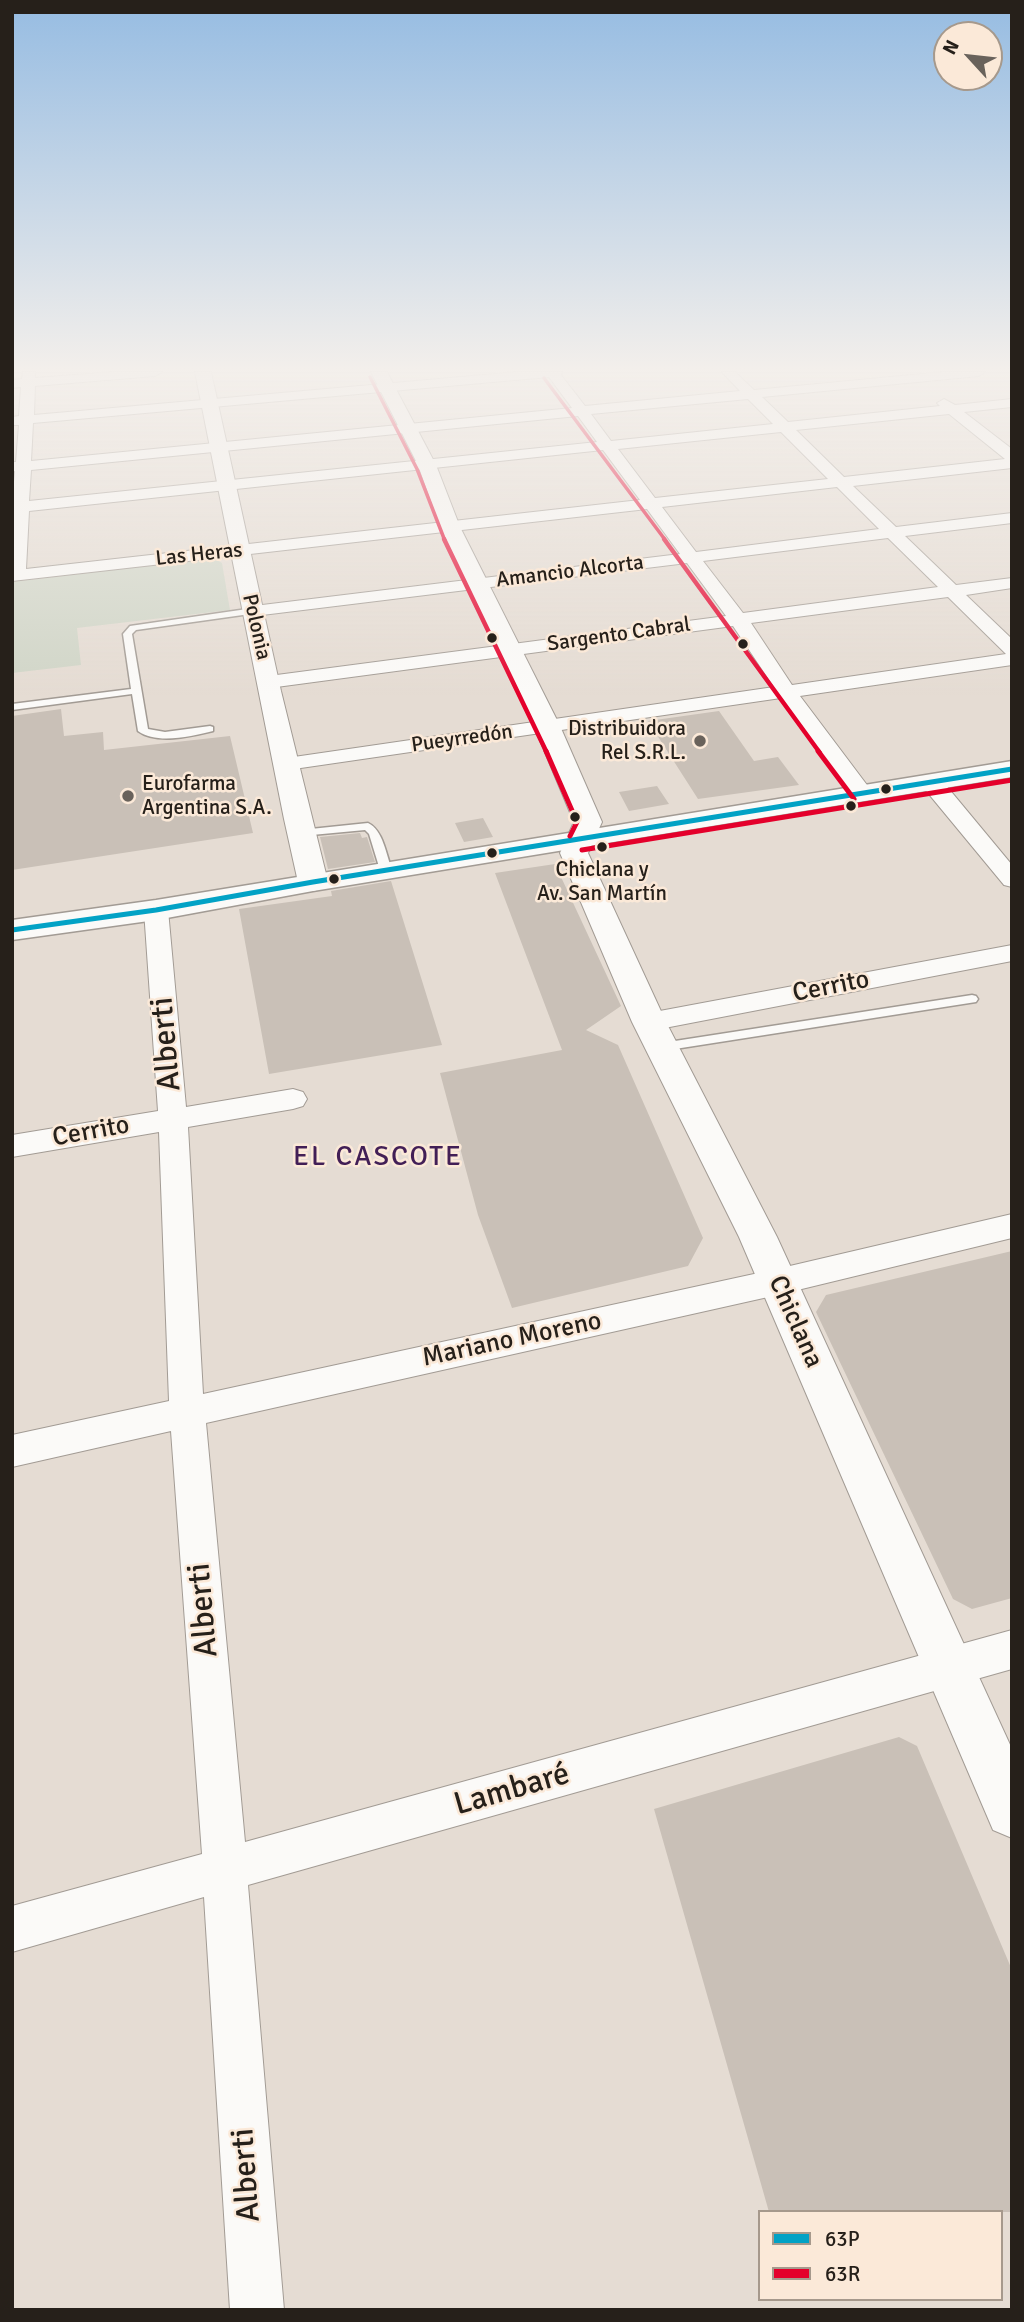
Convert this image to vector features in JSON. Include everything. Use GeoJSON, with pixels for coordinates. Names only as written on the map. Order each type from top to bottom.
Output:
{"type":"FeatureCollection","features":[{"type":"Feature","properties":{"kind":"main road"},"geometry":{"type":"LineString","coordinates":[[12,930],[156,910],[313,882],[1012,769]]}},
{"type":"Feature","properties":{"kind":"street"},"geometry":{"type":"LineString","coordinates":[[15,576],[18,480]]}},
{"type":"Feature","properties":{"kind":"street","name":"Polonia"},"geometry":{"type":"LineString","coordinates":[[224,480],[237,551],[254,611],[313,882]]}},
{"type":"Feature","properties":{"kind":"street"},"geometry":{"type":"LineString","coordinates":[[17,508],[282,480]]}},
{"type":"Feature","properties":{"kind":"street","name":"Chiclana"},"geometry":{"type":"LineString","coordinates":[[432,480],[450,527],[547,726],[588,822],[574,853],[656,1035],[758,1237],[1012,1811]]}},
{"type":"Feature","properties":{"kind":"street"},"geometry":{"type":"LineString","coordinates":[[635,480],[862,793]]}},
{"type":"Feature","properties":{"kind":"street","name":"Las Heras"},"geometry":{"type":"LineString","coordinates":[[15,576],[854,480]]}},
{"type":"Feature","properties":{"kind":"street"},"geometry":{"type":"LineString","coordinates":[[839,482],[1012,650]]}},
{"type":"Feature","properties":{"kind":"street","name":"Amancio Alcorta"},"geometry":{"type":"LineString","coordinates":[[254,611],[1012,518]]}},
{"type":"Feature","properties":{"kind":"street","name":"Sargento Cabral"},"geometry":{"type":"LineString","coordinates":[[269,682],[1012,583]]}},
{"type":"Feature","properties":{"kind":"street","name":"Pueyrredón"},"geometry":{"type":"LineString","coordinates":[[287,765],[1012,659]]}},
{"type":"Feature","properties":{"kind":"street"},"geometry":{"type":"LineString","coordinates":[[931,782],[1012,880]]}},
{"type":"Feature","properties":{"kind":"street","name":"Alberti"},"geometry":{"type":"LineString","coordinates":[[156,910],[173,1117],[187,1411],[225,1870],[257,2310]]}},
{"type":"Feature","properties":{"kind":"street","name":"Cerrito"},"geometry":{"type":"LineString","coordinates":[[656,1035],[1012,953]]}},
{"type":"Feature","properties":{"kind":"street","name":"Cerrito"},"geometry":{"type":"LineString","coordinates":[[12,1146],[293,1099]]}},
{"type":"Feature","properties":{"kind":"street","name":"Mariano Moreno"},"geometry":{"type":"LineString","coordinates":[[12,1451],[777,1282],[1012,1226]]}},
{"type":"Feature","properties":{"kind":"street","name":"Lambaré"},"geometry":{"type":"LineString","coordinates":[[12,1929],[1012,1649]]}},
{"type":"Feature","properties":{"kind":"lane"},"geometry":{"type":"LineString","coordinates":[[210,729],[147,734],[143,731],[128,630],[254,611]]}},
{"type":"Feature","properties":{"kind":"lane"},"geometry":{"type":"LineString","coordinates":[[12,707],[137,691]]}},
{"type":"Feature","properties":{"kind":"lane"},"geometry":{"type":"LineString","coordinates":[[301,833],[368,826],[374,833],[386,870]]}},
{"type":"Feature","properties":{"kind":"lane"},"geometry":{"type":"LineString","coordinates":[[656,1035],[972,999]]}},
{"type":"Feature","properties":{"kind":"shaded area"},"geometry":{"type":"Polygon","coordinates":[[[213,558],[222,563],[230,610],[77,628],[81,665],[12,673],[12,582],[213,558]]]}},
{"type":"Feature","properties":{"kind":"building","name":"Eurofarma Argentina S.A."},"geometry":{"type":"Polygon","coordinates":[[[61,709],[64,736],[103,732],[104,750],[230,736],[253,833],[12,870],[12,716],[61,709]]]}},
{"type":"Feature","properties":{"kind":"building","name":"Distribuidora Rel S.R.L."},"geometry":{"type":"Polygon","coordinates":[[[719,711],[754,761],[778,757],[799,785],[698,799],[648,721],[719,711]]]}},
{"type":"Feature","properties":{"kind":"building"},"geometry":{"type":"Polygon","coordinates":[[[657,786],[669,804],[629,811],[619,792],[657,786]]]}},
{"type":"Feature","properties":{"kind":"building"},"geometry":{"type":"Polygon","coordinates":[[[483,818],[493,837],[464,842],[455,823],[483,818]]]}},
{"type":"Feature","properties":{"kind":"building"},"geometry":{"type":"Polygon","coordinates":[[[360,833],[362,838],[367,837],[375,862],[328,869],[320,837],[360,833]]]}},
{"type":"Feature","properties":{"kind":"building"},"geometry":{"type":"Polygon","coordinates":[[[555,864],[621,1006],[586,1030],[618,1045],[703,1238],[688,1266],[512,1308],[478,1215],[440,1073],[562,1050],[495,873],[555,864]]]}},
{"type":"Feature","properties":{"kind":"building"},"geometry":{"type":"Polygon","coordinates":[[[391,881],[442,1045],[269,1074],[239,909],[332,896],[331,891],[391,881]]]}},
{"type":"Feature","properties":{"kind":"building"},"geometry":{"type":"Polygon","coordinates":[[[1012,1251],[1012,1598],[972,1609],[953,1599],[816,1312],[826,1295],[1012,1251]]]}},
{"type":"Feature","properties":{"kind":"building"},"geometry":{"type":"Polygon","coordinates":[[[899,1737],[917,1746],[1012,1970],[1012,2212],[768,2210],[654,1809],[899,1737]]]}},
{"type":"Feature","properties":{"kind":"transit line","name":"63R"},"geometry":{"type":"LineString","coordinates":[[421,480],[441,532],[537,730],[577,822],[570,836]]}},
{"type":"Feature","properties":{"kind":"transit line","name":"63R"},"geometry":{"type":"LineString","coordinates":[[621,480],[854,799]]}},
{"type":"Feature","properties":{"kind":"transit line","name":"63P"},"geometry":{"type":"LineString","coordinates":[[12,930],[156,910],[313,882],[1012,769]]}},
{"type":"Feature","properties":{"kind":"transit line","name":"63R"},"geometry":{"type":"LineString","coordinates":[[582,850],[1012,780]]}},
{"type":"Feature","properties":{"kind":"place","name":"Distribuidora Rel S.R.L."},"geometry":{"type":"Point","coordinates":[700,741]}},
{"type":"Feature","properties":{"kind":"place","name":"Eurofarma Argentina S.A."},"geometry":{"type":"Point","coordinates":[128,796]}},
{"type":"Feature","properties":{"kind":"place","name":"Chiclana y Av. San Martín"},"geometry":{"type":"Point","coordinates":[602,847]}},
{"type":"Feature","properties":{"kind":"district","name":"EL CASCOTE"},"geometry":{"type":"Point","coordinates":[378,1158]}}]}
